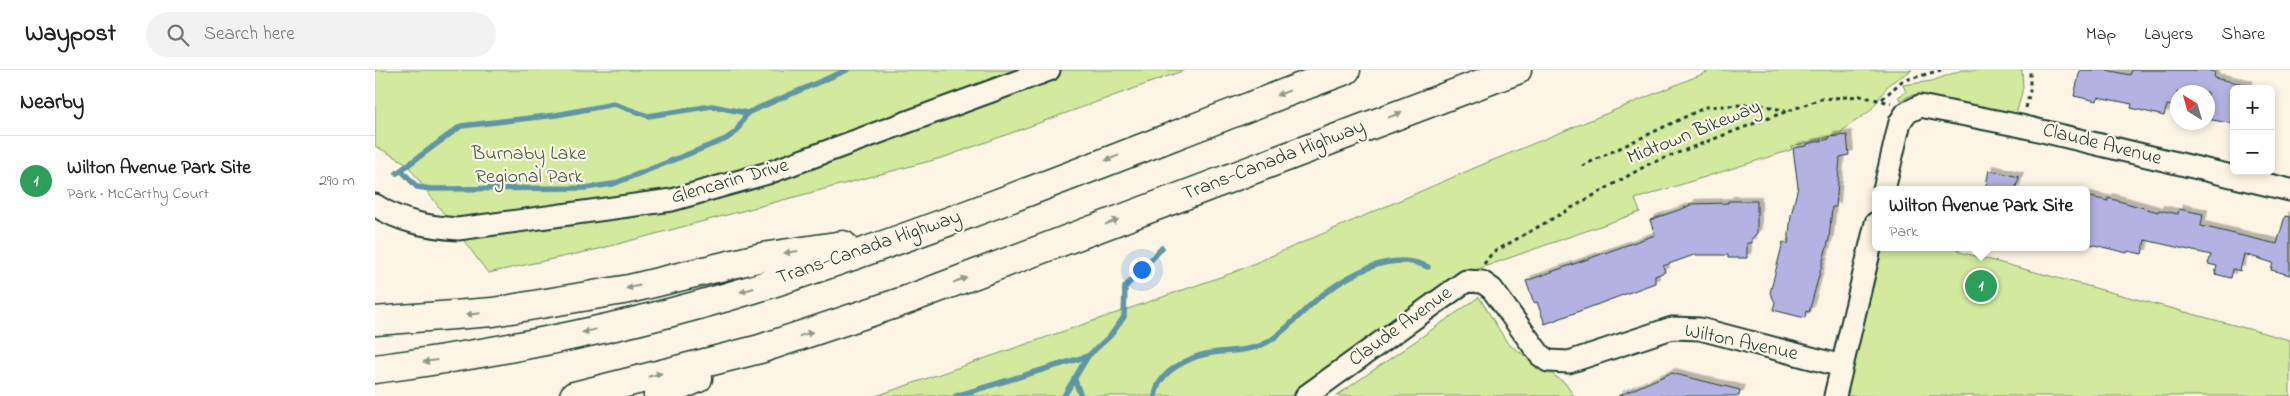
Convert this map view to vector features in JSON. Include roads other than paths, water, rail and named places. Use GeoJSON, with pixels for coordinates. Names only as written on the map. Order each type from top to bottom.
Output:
{"type":"FeatureCollection","features":[{"type":"Feature","properties":{"kind":"highway","name":"Trans-Canada Highway"},"geometry":{"type":"LineString","coordinates":[[375,369],[434,361],[532,343],[652,317],[759,287],[909,236],[1345,70]]}},
{"type":"Feature","properties":{"kind":"highway","name":"Trans-Canada Highway"},"geometry":{"type":"LineString","coordinates":[[574,396],[760,349],[904,301],[1517,70]]}},
{"type":"Feature","properties":{"kind":"highway"},"geometry":{"type":"LineString","coordinates":[[375,321],[493,312],[629,289],[763,257],[909,236]]}},
{"type":"Feature","properties":{"kind":"highway"},"geometry":{"type":"LineString","coordinates":[[658,396],[760,349]]}},
{"type":"Feature","properties":{"kind":"street","name":"Glencarin Drive"},"geometry":{"type":"LineString","coordinates":[[375,205],[398,218],[430,227],[458,230],[672,200],[768,173],[1049,70]]}},
{"type":"Feature","properties":{"kind":"street","name":"Claude Avenue"},"geometry":{"type":"LineString","coordinates":[[1885,186],[1900,122],[1906,113],[1905,107],[1924,106],[2021,126],[2290,190]]}},
{"type":"Feature","properties":{"kind":"street"},"geometry":{"type":"LineString","coordinates":[[1835,396],[1872,240]]}},
{"type":"Feature","properties":{"kind":"street","name":"Claude Avenue"},"geometry":{"type":"LineString","coordinates":[[1306,396],[1459,285],[1472,281]]}},
{"type":"Feature","properties":{"kind":"street","name":"Wilton Avenue"},"geometry":{"type":"LineString","coordinates":[[1472,281],[1482,282],[1492,289],[1541,355],[1548,361],[1569,362],[1672,328],[1700,329],[1842,366]]}},
{"type":"Feature","properties":{"kind":"waterway"},"geometry":{"type":"LineString","coordinates":[[397,173],[461,126],[556,115],[614,104],[648,116],[712,106],[747,113],[847,70]]}},
{"type":"Feature","properties":{"kind":"waterway"},"geometry":{"type":"LineString","coordinates":[[401,170],[417,187],[431,189],[585,188],[613,184],[726,139],[736,132],[747,113]]}},
{"type":"Feature","properties":{"kind":"waterway"},"geometry":{"type":"LineString","coordinates":[[1064,396],[1088,356],[1111,335],[1124,317],[1125,287],[1162,248]]}},
{"type":"Feature","properties":{"kind":"waterway"},"geometry":{"type":"LineString","coordinates":[[1155,396],[1160,382],[1176,367],[1190,359],[1205,354],[1250,349],[1264,344],[1286,328],[1321,296],[1364,270],[1377,265],[1403,261],[1428,267]]}},
{"type":"Feature","properties":{"kind":"waterway"},"geometry":{"type":"LineString","coordinates":[[956,396],[1088,356]]}},
{"type":"Feature","properties":{"kind":"waterway"},"geometry":{"type":"LineString","coordinates":[[1074,378],[1081,396]]}},
{"type":"Feature","properties":{"kind":"place","name":"Wilton Avenue Park Site"},"geometry":{"type":"Point","coordinates":[1981,286]}},
{"type":"Feature","properties":{"kind":"park label","name":"Burnaby Lake Regional Park"},"geometry":{"type":"Point","coordinates":[529,166]}}]}
